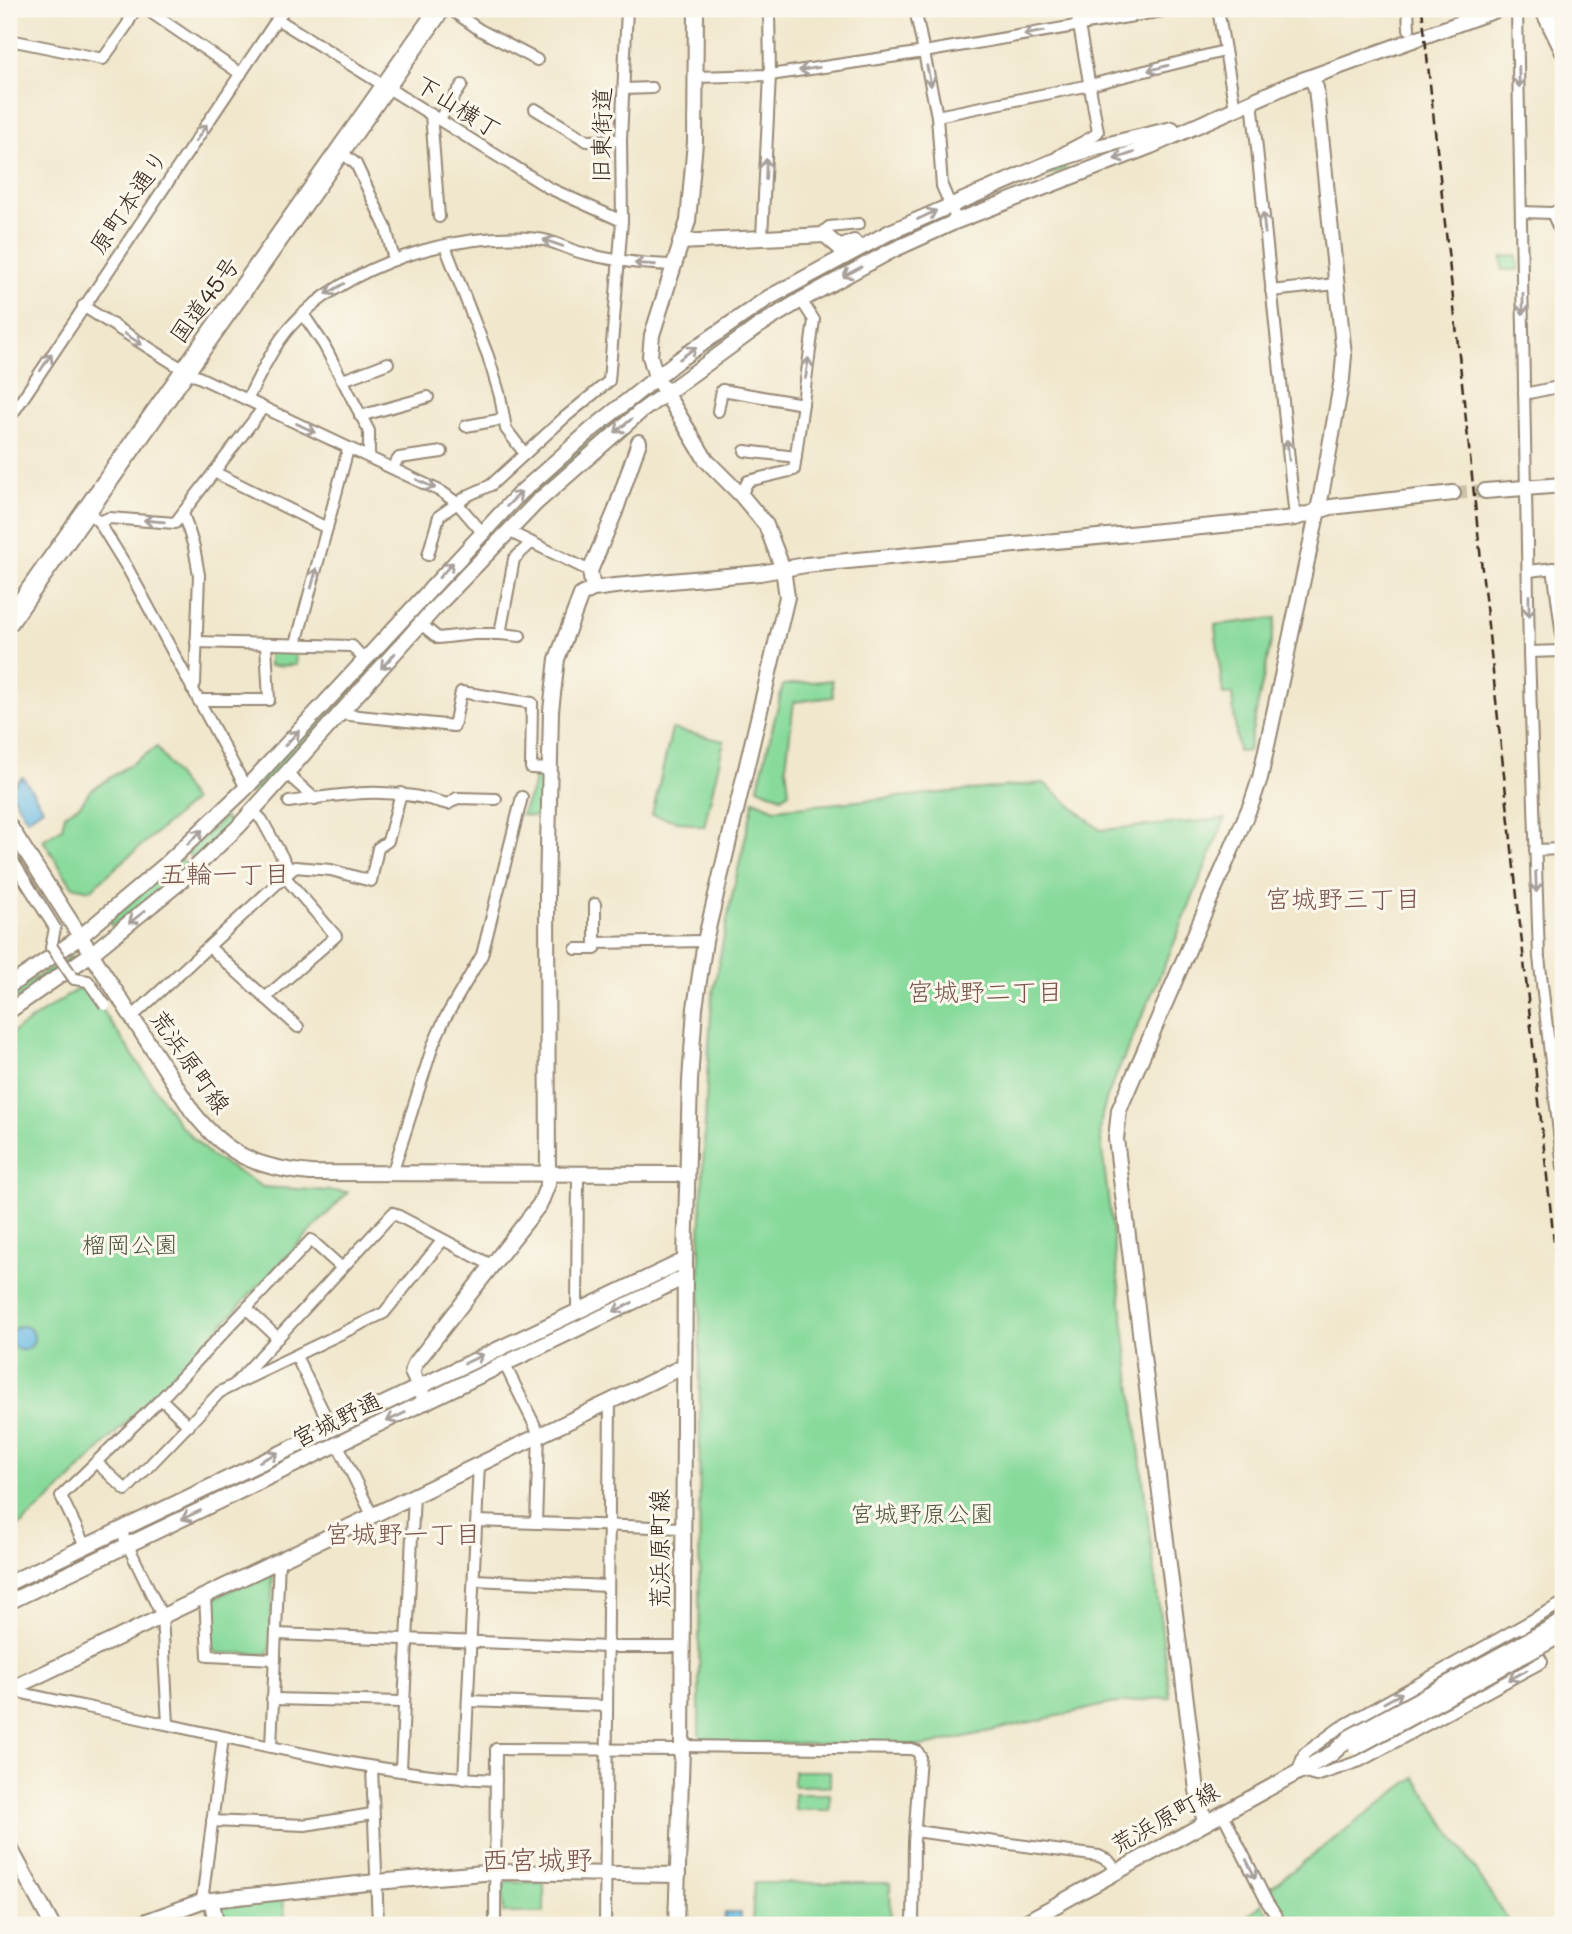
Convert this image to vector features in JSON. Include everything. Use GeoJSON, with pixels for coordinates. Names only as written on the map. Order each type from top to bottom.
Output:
{"type":"FeatureCollection","features":[{"type":"Feature","properties":{"kind":"highway","name":"国道45号"},"geometry":{"type":"LineString","coordinates":[[9,621],[92,516],[184,370],[387,88],[440,9]]}},
{"type":"Feature","properties":{"kind":"street"},"geometry":{"type":"LineString","coordinates":[[9,43],[103,59],[135,9]]}},
{"type":"Feature","properties":{"kind":"street"},"geometry":{"type":"LineString","coordinates":[[146,9],[241,74]]}},
{"type":"Feature","properties":{"kind":"street","name":"原町本通り"},"geometry":{"type":"LineString","coordinates":[[9,419],[284,9]]}},
{"type":"Feature","properties":{"kind":"street"},"geometry":{"type":"LineString","coordinates":[[450,9],[480,30],[537,60]]}},
{"type":"Feature","properties":{"kind":"street","name":"旧東街道"},"geometry":{"type":"LineString","coordinates":[[457,503],[491,485],[608,381],[622,221],[621,140],[627,9]]}},
{"type":"Feature","properties":{"kind":"street"},"geometry":{"type":"LineString","coordinates":[[656,377],[650,356],[652,335],[688,221],[693,181],[696,9]]}},
{"type":"Feature","properties":{"kind":"street"},"geometry":{"type":"LineString","coordinates":[[762,237],[770,75],[769,9]]}},
{"type":"Feature","properties":{"kind":"street"},"geometry":{"type":"LineString","coordinates":[[915,9],[937,116],[942,187],[957,221]]}},
{"type":"Feature","properties":{"kind":"street"},"geometry":{"type":"LineString","coordinates":[[1052,161],[1070,147],[1098,132],[1076,9]]}},
{"type":"Feature","properties":{"kind":"street"},"geometry":{"type":"LineString","coordinates":[[695,77],[770,75],[924,52],[1174,9]]}},
{"type":"Feature","properties":{"kind":"street"},"geometry":{"type":"LineString","coordinates":[[1218,9],[1235,108]]}},
{"type":"Feature","properties":{"kind":"street"},"geometry":{"type":"LineString","coordinates":[[1408,9],[1409,29]]}},
{"type":"Feature","properties":{"kind":"street"},"geometry":{"type":"LineString","coordinates":[[9,1011],[91,954],[180,882],[253,811],[508,531],[570,472],[665,393],[723,351],[801,300],[891,251],[957,221],[1150,146],[1252,100],[1499,9]]}},
{"type":"Feature","properties":{"kind":"street"},"geometry":{"type":"LineString","coordinates":[[1517,9],[1529,652],[1539,957],[1563,1168]]}},
{"type":"Feature","properties":{"kind":"street"},"geometry":{"type":"LineString","coordinates":[[1542,9],[1563,52]]}},
{"type":"Feature","properties":{"kind":"street"},"geometry":{"type":"LineString","coordinates":[[1557,9],[1563,21]]}},
{"type":"Feature","properties":{"kind":"street","name":"下山横丁"},"geometry":{"type":"LineString","coordinates":[[277,19],[549,188],[622,221]]}},
{"type":"Feature","properties":{"kind":"street"},"geometry":{"type":"LineString","coordinates":[[937,116],[1090,85],[1224,51]]}},
{"type":"Feature","properties":{"kind":"street"},"geometry":{"type":"LineString","coordinates":[[1205,1822],[1197,1790],[1116,1125],[1119,1110],[1260,778],[1317,512],[1342,379],[1344,355],[1316,88],[1311,77]]}},
{"type":"Feature","properties":{"kind":"street"},"geometry":{"type":"LineString","coordinates":[[439,217],[435,117],[462,85]]}},
{"type":"Feature","properties":{"kind":"street"},"geometry":{"type":"LineString","coordinates":[[624,89],[652,88]]}},
{"type":"Feature","properties":{"kind":"street"},"geometry":{"type":"LineString","coordinates":[[1252,100],[1295,518]]}},
{"type":"Feature","properties":{"kind":"street"},"geometry":{"type":"LineString","coordinates":[[535,108],[587,141],[621,140]]}},
{"type":"Feature","properties":{"kind":"street"},"geometry":{"type":"LineString","coordinates":[[768,298],[890,232],[1052,161],[1097,147],[1209,120]]}},
{"type":"Feature","properties":{"kind":"street"},"geometry":{"type":"LineString","coordinates":[[341,152],[356,163],[386,228],[394,260]]}},
{"type":"Feature","properties":{"kind":"street"},"geometry":{"type":"LineString","coordinates":[[1522,212],[1552,213],[1563,208]]}},
{"type":"Feature","properties":{"kind":"street"},"geometry":{"type":"LineString","coordinates":[[1552,213],[1563,237]]}},
{"type":"Feature","properties":{"kind":"street"},"geometry":{"type":"LineString","coordinates":[[820,236],[829,227],[859,224]]}},
{"type":"Feature","properties":{"kind":"street"},"geometry":{"type":"LineString","coordinates":[[680,242],[825,236],[840,248],[867,235],[890,232]]}},
{"type":"Feature","properties":{"kind":"street"},"geometry":{"type":"LineString","coordinates":[[9,986],[80,937],[165,865],[246,788],[482,531],[552,464],[656,377],[768,298],[793,276],[827,257],[829,250],[820,236]]}},
{"type":"Feature","properties":{"kind":"street"},"geometry":{"type":"LineString","coordinates":[[247,400],[274,349],[303,314],[334,289],[394,260],[486,238],[541,239],[579,253],[618,262],[672,265]]}},
{"type":"Feature","properties":{"kind":"street"},"geometry":{"type":"LineString","coordinates":[[445,246],[488,356],[506,429],[524,454]]}},
{"type":"Feature","properties":{"kind":"street"},"geometry":{"type":"LineString","coordinates":[[1271,291],[1336,284]]}},
{"type":"Feature","properties":{"kind":"street"},"geometry":{"type":"LineString","coordinates":[[741,495],[748,481],[794,470],[814,320],[801,300]]}},
{"type":"Feature","properties":{"kind":"street"},"geometry":{"type":"LineString","coordinates":[[83,306],[184,370],[442,492],[457,503],[482,531]]}},
{"type":"Feature","properties":{"kind":"street"},"geometry":{"type":"LineString","coordinates":[[303,314],[324,345],[369,431],[369,457]]}},
{"type":"Feature","properties":{"kind":"street"},"geometry":{"type":"LineString","coordinates":[[343,380],[388,363]]}},
{"type":"Feature","properties":{"kind":"street","name":"荒浜原町線"},"geometry":{"type":"LineString","coordinates":[[656,377],[706,460],[766,525],[783,569],[787,597],[705,941],[695,1008],[685,1260],[682,1748],[676,1925]]}},
{"type":"Feature","properties":{"kind":"street"},"geometry":{"type":"LineString","coordinates":[[1524,394],[1563,386]]}},
{"type":"Feature","properties":{"kind":"street"},"geometry":{"type":"LineString","coordinates":[[718,411],[722,390],[803,404]]}},
{"type":"Feature","properties":{"kind":"street"},"geometry":{"type":"LineString","coordinates":[[360,416],[428,397]]}},
{"type":"Feature","properties":{"kind":"street"},"geometry":{"type":"LineString","coordinates":[[92,516],[174,523],[263,408]]}},
{"type":"Feature","properties":{"kind":"street"},"geometry":{"type":"LineString","coordinates":[[466,426],[504,419]]}},
{"type":"Feature","properties":{"kind":"street"},"geometry":{"type":"LineString","coordinates":[[593,589],[590,571],[615,512],[639,442]]}},
{"type":"Feature","properties":{"kind":"street"},"geometry":{"type":"LineString","coordinates":[[296,644],[348,449]]}},
{"type":"Feature","properties":{"kind":"street"},"geometry":{"type":"LineString","coordinates":[[745,451],[796,457]]}},
{"type":"Feature","properties":{"kind":"street"},"geometry":{"type":"LineString","coordinates":[[392,468],[399,458],[442,452]]}},
{"type":"Feature","properties":{"kind":"street"},"geometry":{"type":"LineString","coordinates":[[214,472],[327,528]]}},
{"type":"Feature","properties":{"kind":"street"},"geometry":{"type":"LineString","coordinates":[[1485,491],[1563,485]]}},
{"type":"Feature","properties":{"kind":"street"},"geometry":{"type":"LineString","coordinates":[[426,1402],[412,1372],[415,1364],[540,1205],[550,1174],[547,893],[551,711],[557,659],[581,595],[593,589],[760,573],[806,565],[1295,518],[1331,507],[1454,494]]}},
{"type":"Feature","properties":{"kind":"street"},"geometry":{"type":"LineString","coordinates":[[428,555],[439,516],[457,503]]}},
{"type":"Feature","properties":{"kind":"street"},"geometry":{"type":"LineString","coordinates":[[183,513],[194,547],[199,575],[195,684],[192,690]]}},
{"type":"Feature","properties":{"kind":"street"},"geometry":{"type":"LineString","coordinates":[[92,516],[128,569],[246,788]]}},
{"type":"Feature","properties":{"kind":"street"},"geometry":{"type":"LineString","coordinates":[[508,531],[590,571]]}},
{"type":"Feature","properties":{"kind":"street"},"geometry":{"type":"LineString","coordinates":[[500,634],[514,559],[531,543]]}},
{"type":"Feature","properties":{"kind":"street"},"geometry":{"type":"LineString","coordinates":[[1529,571],[1558,568],[1563,643]]}},
{"type":"Feature","properties":{"kind":"street"},"geometry":{"type":"LineString","coordinates":[[421,625],[438,638],[474,634],[520,636]]}},
{"type":"Feature","properties":{"kind":"street"},"geometry":{"type":"LineString","coordinates":[[196,642],[352,646],[364,659]]}},
{"type":"Feature","properties":{"kind":"street"},"geometry":{"type":"LineString","coordinates":[[198,700],[269,700],[266,645]]}},
{"type":"Feature","properties":{"kind":"street"},"geometry":{"type":"LineString","coordinates":[[1529,652],[1563,650]]}},
{"type":"Feature","properties":{"kind":"street"},"geometry":{"type":"LineString","coordinates":[[340,714],[454,726],[461,692],[532,703],[531,768],[549,769]]}},
{"type":"Feature","properties":{"kind":"street"},"geometry":{"type":"LineString","coordinates":[[286,773],[315,799]]}},
{"type":"Feature","properties":{"kind":"street"},"geometry":{"type":"LineString","coordinates":[[289,802],[368,792],[401,793],[448,804],[457,798],[496,799]]}},
{"type":"Feature","properties":{"kind":"street"},"geometry":{"type":"LineString","coordinates":[[132,1017],[295,867],[308,866],[347,873],[371,881],[378,848],[388,841],[401,793]]}},
{"type":"Feature","properties":{"kind":"street"},"geometry":{"type":"LineString","coordinates":[[392,1174],[433,1045],[444,1020],[482,955],[522,797]]}},
{"type":"Feature","properties":{"kind":"street"},"geometry":{"type":"LineString","coordinates":[[253,811],[262,820],[287,874],[336,936],[265,998]]}},
{"type":"Feature","properties":{"kind":"street","name":"荒浜原町線"},"geometry":{"type":"LineString","coordinates":[[9,825],[195,1115],[232,1150],[277,1170],[311,1173],[687,1174]]}},
{"type":"Feature","properties":{"kind":"street"},"geometry":{"type":"LineString","coordinates":[[1535,850],[1563,849]]}},
{"type":"Feature","properties":{"kind":"street"},"geometry":{"type":"LineString","coordinates":[[9,855],[55,928],[51,948],[74,979],[88,981],[105,1005]]}},
{"type":"Feature","properties":{"kind":"street"},"geometry":{"type":"LineString","coordinates":[[576,949],[595,949],[595,904]]}},
{"type":"Feature","properties":{"kind":"street"},"geometry":{"type":"LineString","coordinates":[[595,943],[705,941]]}},
{"type":"Feature","properties":{"kind":"street"},"geometry":{"type":"LineString","coordinates":[[209,947],[298,1027]]}},
{"type":"Feature","properties":{"kind":"street"},"geometry":{"type":"LineString","coordinates":[[1550,1047],[1563,1046]]}},
{"type":"Feature","properties":{"kind":"street"},"geometry":{"type":"LineString","coordinates":[[577,1310],[578,1174]]}},
{"type":"Feature","properties":{"kind":"street"},"geometry":{"type":"LineString","coordinates":[[234,1385],[393,1213],[491,1265]]}},
{"type":"Feature","properties":{"kind":"street"},"geometry":{"type":"LineString","coordinates":[[85,1546],[61,1496],[161,1399],[311,1240],[342,1268]]}},
{"type":"Feature","properties":{"kind":"street"},"geometry":{"type":"LineString","coordinates":[[96,1462],[126,1490],[220,1392],[384,1313],[442,1241]]}},
{"type":"Feature","properties":{"kind":"street","name":"宮城野通"},"geometry":{"type":"LineString","coordinates":[[9,1583],[418,1385],[685,1260]]}},
{"type":"Feature","properties":{"kind":"street","name":"宮城野通"},"geometry":{"type":"LineString","coordinates":[[9,1602],[685,1277]]}},
{"type":"Feature","properties":{"kind":"street"},"geometry":{"type":"LineString","coordinates":[[247,1309],[278,1338]]}},
{"type":"Feature","properties":{"kind":"street"},"geometry":{"type":"LineString","coordinates":[[296,1356],[331,1427]]}},
{"type":"Feature","properties":{"kind":"street"},"geometry":{"type":"LineString","coordinates":[[505,1365],[539,1434],[536,1523]]}},
{"type":"Feature","properties":{"kind":"street"},"geometry":{"type":"LineString","coordinates":[[9,1690],[610,1400],[684,1367]]}},
{"type":"Feature","properties":{"kind":"street"},"geometry":{"type":"LineString","coordinates":[[161,1399],[189,1426]]}},
{"type":"Feature","properties":{"kind":"street"},"geometry":{"type":"LineString","coordinates":[[605,1925],[610,1400]]}},
{"type":"Feature","properties":{"kind":"street"},"geometry":{"type":"LineString","coordinates":[[338,1445],[372,1515]]}},
{"type":"Feature","properties":{"kind":"street"},"geometry":{"type":"LineString","coordinates":[[464,1779],[479,1463]]}},
{"type":"Feature","properties":{"kind":"street"},"geometry":{"type":"LineString","coordinates":[[401,1769],[414,1494]]}},
{"type":"Feature","properties":{"kind":"street"},"geometry":{"type":"LineString","coordinates":[[477,1521],[682,1528]]}},
{"type":"Feature","properties":{"kind":"street"},"geometry":{"type":"LineString","coordinates":[[120,1529],[162,1616],[168,1724]]}},
{"type":"Feature","properties":{"kind":"street"},"geometry":{"type":"LineString","coordinates":[[271,1747],[279,1560]]}},
{"type":"Feature","properties":{"kind":"street"},"geometry":{"type":"LineString","coordinates":[[474,1580],[608,1586]]}},
{"type":"Feature","properties":{"kind":"street"},"geometry":{"type":"LineString","coordinates":[[205,1596],[208,1656],[275,1659]]}},
{"type":"Feature","properties":{"kind":"street"},"geometry":{"type":"LineString","coordinates":[[1523,1627],[1544,1662],[1360,1761],[1316,1776],[1297,1772],[1304,1754],[1339,1728],[1559,1605]]}},
{"type":"Feature","properties":{"kind":"street","name":"荒浜原町線"},"geometry":{"type":"LineString","coordinates":[[1020,1925],[1353,1742],[1563,1621]]}},
{"type":"Feature","properties":{"kind":"street"},"geometry":{"type":"LineString","coordinates":[[276,1633],[608,1647],[683,1647]]}},
{"type":"Feature","properties":{"kind":"street","name":"荒浜原町線"},"geometry":{"type":"LineString","coordinates":[[1353,1742],[1563,1634]]}},
{"type":"Feature","properties":{"kind":"street"},"geometry":{"type":"LineString","coordinates":[[9,1690],[223,1738],[372,1766],[464,1779],[496,1780]]}},
{"type":"Feature","properties":{"kind":"street"},"geometry":{"type":"LineString","coordinates":[[272,1699],[403,1702]]}},
{"type":"Feature","properties":{"kind":"street"},"geometry":{"type":"LineString","coordinates":[[468,1701],[607,1706]]}},
{"type":"Feature","properties":{"kind":"street"},"geometry":{"type":"LineString","coordinates":[[217,1925],[206,1900],[212,1821],[223,1738]]}},
{"type":"Feature","properties":{"kind":"street"},"geometry":{"type":"LineString","coordinates":[[495,1925],[496,1749],[682,1748],[914,1749],[920,1756],[913,1925]]}},
{"type":"Feature","properties":{"kind":"street"},"geometry":{"type":"LineString","coordinates":[[372,1766],[377,1925]]}},
{"type":"Feature","properties":{"kind":"street"},"geometry":{"type":"LineString","coordinates":[[1222,1812],[1267,1902],[1282,1925]]}},
{"type":"Feature","properties":{"kind":"street"},"geometry":{"type":"LineString","coordinates":[[212,1821],[305,1825],[372,1814]]}},
{"type":"Feature","properties":{"kind":"street"},"geometry":{"type":"LineString","coordinates":[[915,1831],[1099,1856],[1108,1859],[1117,1871]]}},
{"type":"Feature","properties":{"kind":"street"},"geometry":{"type":"LineString","coordinates":[[10,1851],[52,1925]]}},
{"type":"Feature","properties":{"kind":"street"},"geometry":{"type":"LineString","coordinates":[[136,1925],[206,1900],[376,1882],[496,1872],[678,1875]]}},
{"type":"Feature","properties":{"kind":"green space"},"geometry":{"type":"Polygon","coordinates":[[[1063,163],[1065,169],[999,194],[996,188],[1063,163]]]}},
{"type":"Feature","properties":{"kind":"green space"},"geometry":{"type":"Polygon","coordinates":[[[890,237],[893,243],[786,297],[705,351],[704,349],[786,295],[890,237]]]}},
{"type":"Feature","properties":{"kind":"green space"},"geometry":{"type":"Polygon","coordinates":[[[1517,256],[1518,270],[1502,270],[1502,257],[1517,256]]]}},
{"type":"Feature","properties":{"kind":"green space"},"geometry":{"type":"Polygon","coordinates":[[[609,426],[611,428],[523,506],[519,502],[558,464],[609,426]]]}},
{"type":"Feature","properties":{"kind":"green space"},"geometry":{"type":"Polygon","coordinates":[[[450,573],[455,579],[256,797],[251,792],[450,573]]]}},
{"type":"Feature","properties":{"kind":"green space"},"geometry":{"type":"Polygon","coordinates":[[[1276,618],[1248,751],[1238,752],[1232,694],[1223,695],[1215,625],[1276,618]]]}},
{"type":"Feature","properties":{"kind":"green space"},"geometry":{"type":"Polygon","coordinates":[[[295,646],[296,665],[269,666],[269,647],[295,646]]]}},
{"type":"Feature","properties":{"kind":"green space"},"geometry":{"type":"Polygon","coordinates":[[[832,680],[833,697],[794,702],[786,766],[789,792],[781,797],[758,787],[783,685],[832,680]]]}},
{"type":"Feature","properties":{"kind":"green space"},"geometry":{"type":"Polygon","coordinates":[[[672,729],[724,741],[704,827],[652,815],[672,729]]]}},
{"type":"Feature","properties":{"kind":"green space"},"geometry":{"type":"Polygon","coordinates":[[[157,747],[193,801],[90,890],[72,886],[43,840],[62,828],[65,814],[81,804],[90,791],[157,747]]]}},
{"type":"Feature","properties":{"kind":"green space"},"geometry":{"type":"Polygon","coordinates":[[[537,773],[543,778],[541,811],[538,812],[538,817],[521,815],[534,785],[534,775],[537,773]]]}},
{"type":"Feature","properties":{"kind":"green space","name":"宮城野原公園"},"geometry":{"type":"Polygon","coordinates":[[[1044,783],[1100,830],[1225,819],[1108,1094],[1100,1133],[1170,1697],[1110,1704],[925,1746],[699,1742],[700,1240],[707,1079],[712,998],[754,800],[775,809],[1044,783]]]}},
{"type":"Feature","properties":{"kind":"green space"},"geometry":{"type":"Polygon","coordinates":[[[224,817],[232,826],[195,862],[187,853],[224,817]]]}},
{"type":"Feature","properties":{"kind":"green space"},"geometry":{"type":"Polygon","coordinates":[[[181,859],[189,868],[112,926],[108,920],[181,859]]]}},
{"type":"Feature","properties":{"kind":"green space"},"geometry":{"type":"Polygon","coordinates":[[[72,956],[74,958],[9,1005],[9,994],[72,956]]]}},
{"type":"Feature","properties":{"kind":"green space","name":"榴岡公園"},"geometry":{"type":"Polygon","coordinates":[[[85,984],[179,1124],[210,1155],[263,1187],[348,1192],[56,1494],[9,1535],[9,1035],[85,984]]]}},
{"type":"Feature","properties":{"kind":"green space"},"geometry":{"type":"Polygon","coordinates":[[[267,1573],[273,1576],[270,1650],[265,1654],[217,1653],[212,1648],[210,1605],[214,1598],[267,1573]]]}},
{"type":"Feature","properties":{"kind":"green space"},"geometry":{"type":"Polygon","coordinates":[[[794,1771],[830,1771],[830,1786],[794,1786],[794,1771]]]}},
{"type":"Feature","properties":{"kind":"green space"},"geometry":{"type":"Polygon","coordinates":[[[1415,1777],[1511,1925],[1289,1925],[1267,1890],[1415,1777]]]}},
{"type":"Feature","properties":{"kind":"green space"},"geometry":{"type":"Polygon","coordinates":[[[794,1794],[830,1794],[830,1810],[795,1810],[794,1794]]]}},
{"type":"Feature","properties":{"kind":"green space"},"geometry":{"type":"Polygon","coordinates":[[[508,1881],[544,1883],[544,1913],[503,1913],[503,1886],[508,1881]]]}},
{"type":"Feature","properties":{"kind":"green space"},"geometry":{"type":"Polygon","coordinates":[[[754,1883],[890,1883],[891,1925],[752,1925],[754,1883]]]}},
{"type":"Feature","properties":{"kind":"green space"},"geometry":{"type":"Polygon","coordinates":[[[283,1900],[286,1925],[224,1925],[218,1911],[221,1906],[283,1900]]]}},
{"type":"Feature","properties":{"kind":"green space"},"geometry":{"type":"Polygon","coordinates":[[[1262,1904],[1275,1925],[1236,1925],[1262,1904]]]}},
{"type":"Feature","properties":{"kind":"water"},"geometry":{"type":"Polygon","coordinates":[[[23,777],[43,808],[27,819],[9,790],[9,787],[23,777]]]}},
{"type":"Feature","properties":{"kind":"water"},"geometry":{"type":"Polygon","coordinates":[[[22,1326],[30,1330],[34,1338],[30,1346],[22,1350],[14,1346],[10,1338],[14,1330],[22,1326]]]}},
{"type":"Feature","properties":{"kind":"water"},"geometry":{"type":"Polygon","coordinates":[[[725,1913],[741,1913],[741,1925],[724,1925],[725,1913]]]}},
{"type":"Feature","properties":{"kind":"tunnel"},"geometry":{"type":"LineString","coordinates":[[1453,493],[1485,491]]}},
{"type":"Feature","properties":{"kind":"railway"},"geometry":{"type":"LineString","coordinates":[[1422,9],[1563,1326]]}},
{"type":"Feature","properties":{"kind":"district","name":"五輪一丁目"},"geometry":{"type":"Point","coordinates":[225,874]}},
{"type":"Feature","properties":{"kind":"district","name":"宮城野三丁目"},"geometry":{"type":"Point","coordinates":[1343,899]}},
{"type":"Feature","properties":{"kind":"district","name":"宮城野二丁目"},"geometry":{"type":"Point","coordinates":[985,992]}},
{"type":"Feature","properties":{"kind":"district","name":"宮城野一丁目"},"geometry":{"type":"Point","coordinates":[403,1534]}},
{"type":"Feature","properties":{"kind":"district","name":"西宮城野"},"geometry":{"type":"Point","coordinates":[537,1860]}}]}
